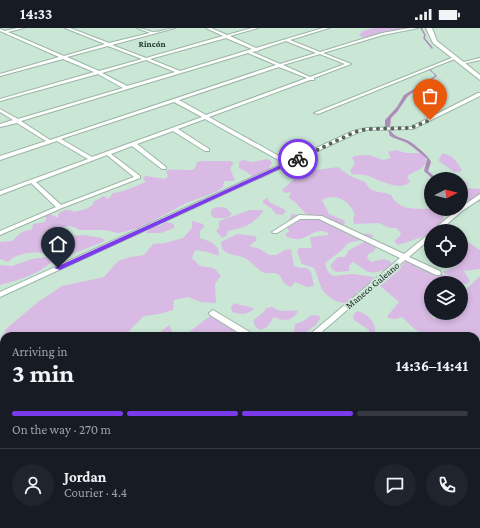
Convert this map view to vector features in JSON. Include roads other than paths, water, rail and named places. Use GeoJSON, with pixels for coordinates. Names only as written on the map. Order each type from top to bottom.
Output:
{"type":"FeatureCollection","features":[{"type":"Feature","properties":{"kind":"main road"},"geometry":{"type":"LineString","coordinates":[[428,28],[435,42],[480,78]]}},
{"type":"Feature","properties":{"kind":"street"},"geometry":{"type":"LineString","coordinates":[[0,33],[22,28]]}},
{"type":"Feature","properties":{"kind":"street"},"geometry":{"type":"LineString","coordinates":[[67,28],[179,72]]}},
{"type":"Feature","properties":{"kind":"street"},"geometry":{"type":"LineString","coordinates":[[139,28],[154,33]]}},
{"type":"Feature","properties":{"kind":"street"},"geometry":{"type":"LineString","coordinates":[[0,75],[173,28]]}},
{"type":"Feature","properties":{"kind":"street"},"geometry":{"type":"LineString","coordinates":[[208,28],[257,50]]}},
{"type":"Feature","properties":{"kind":"street"},"geometry":{"type":"LineString","coordinates":[[0,100],[256,28]]}},
{"type":"Feature","properties":{"kind":"street"},"geometry":{"type":"LineString","coordinates":[[0,126],[236,54],[257,50],[288,41],[325,28]]}},
{"type":"Feature","properties":{"kind":"street"},"geometry":{"type":"LineString","coordinates":[[0,158],[280,65],[382,34],[416,28]]}},
{"type":"Feature","properties":{"kind":"street"},"geometry":{"type":"LineString","coordinates":[[0,30],[100,72],[127,88]]}},
{"type":"Feature","properties":{"kind":"street"},"geometry":{"type":"LineString","coordinates":[[0,193],[174,129],[205,116],[312,79],[349,64],[288,41]]}},
{"type":"Feature","properties":{"kind":"street"},"geometry":{"type":"LineString","coordinates":[[249,52],[312,79]]}},
{"type":"Feature","properties":{"kind":"street"},"geometry":{"type":"LineString","coordinates":[[316,113],[455,58]]}},
{"type":"Feature","properties":{"kind":"street"},"geometry":{"type":"LineString","coordinates":[[462,63],[480,59]]}},
{"type":"Feature","properties":{"kind":"street"},"geometry":{"type":"LineString","coordinates":[[0,295],[355,132],[417,126],[480,94]]}},
{"type":"Feature","properties":{"kind":"street"},"geometry":{"type":"LineString","coordinates":[[175,100],[288,163]]}},
{"type":"Feature","properties":{"kind":"street"},"geometry":{"type":"LineString","coordinates":[[0,110],[49,142]]}},
{"type":"Feature","properties":{"kind":"street"},"geometry":{"type":"LineString","coordinates":[[174,129],[207,150]]}},
{"type":"Feature","properties":{"kind":"street"},"geometry":{"type":"LineString","coordinates":[[57,139],[92,159]]}},
{"type":"Feature","properties":{"kind":"street"},"geometry":{"type":"LineString","coordinates":[[133,144],[164,168]]}},
{"type":"Feature","properties":{"kind":"street"},"geometry":{"type":"LineString","coordinates":[[0,233],[60,207],[138,177],[107,153]]}},
{"type":"Feature","properties":{"kind":"street"},"geometry":{"type":"LineString","coordinates":[[32,181],[60,207]]}},
{"type":"Feature","properties":{"kind":"street"},"geometry":{"type":"LineString","coordinates":[[468,205],[480,196]]}},
{"type":"Feature","properties":{"kind":"street"},"geometry":{"type":"LineString","coordinates":[[443,224],[453,216]]}},
{"type":"Feature","properties":{"kind":"street"},"geometry":{"type":"LineString","coordinates":[[275,232],[299,217],[320,217],[438,273]]}},
{"type":"Feature","properties":{"kind":"street","name":"Maneco Galeano"},"geometry":{"type":"LineString","coordinates":[[317,332],[424,241]]}},
{"type":"Feature","properties":{"kind":"street"},"geometry":{"type":"LineString","coordinates":[[213,314],[243,332]]}},
{"type":"Feature","properties":{"kind":"waterway"},"geometry":{"type":"LineString","coordinates":[[421,28],[425,35],[424,38],[432,48]]}},
{"type":"Feature","properties":{"kind":"district","name":"Rincón"},"geometry":{"type":"Point","coordinates":[152,44]}}]}
